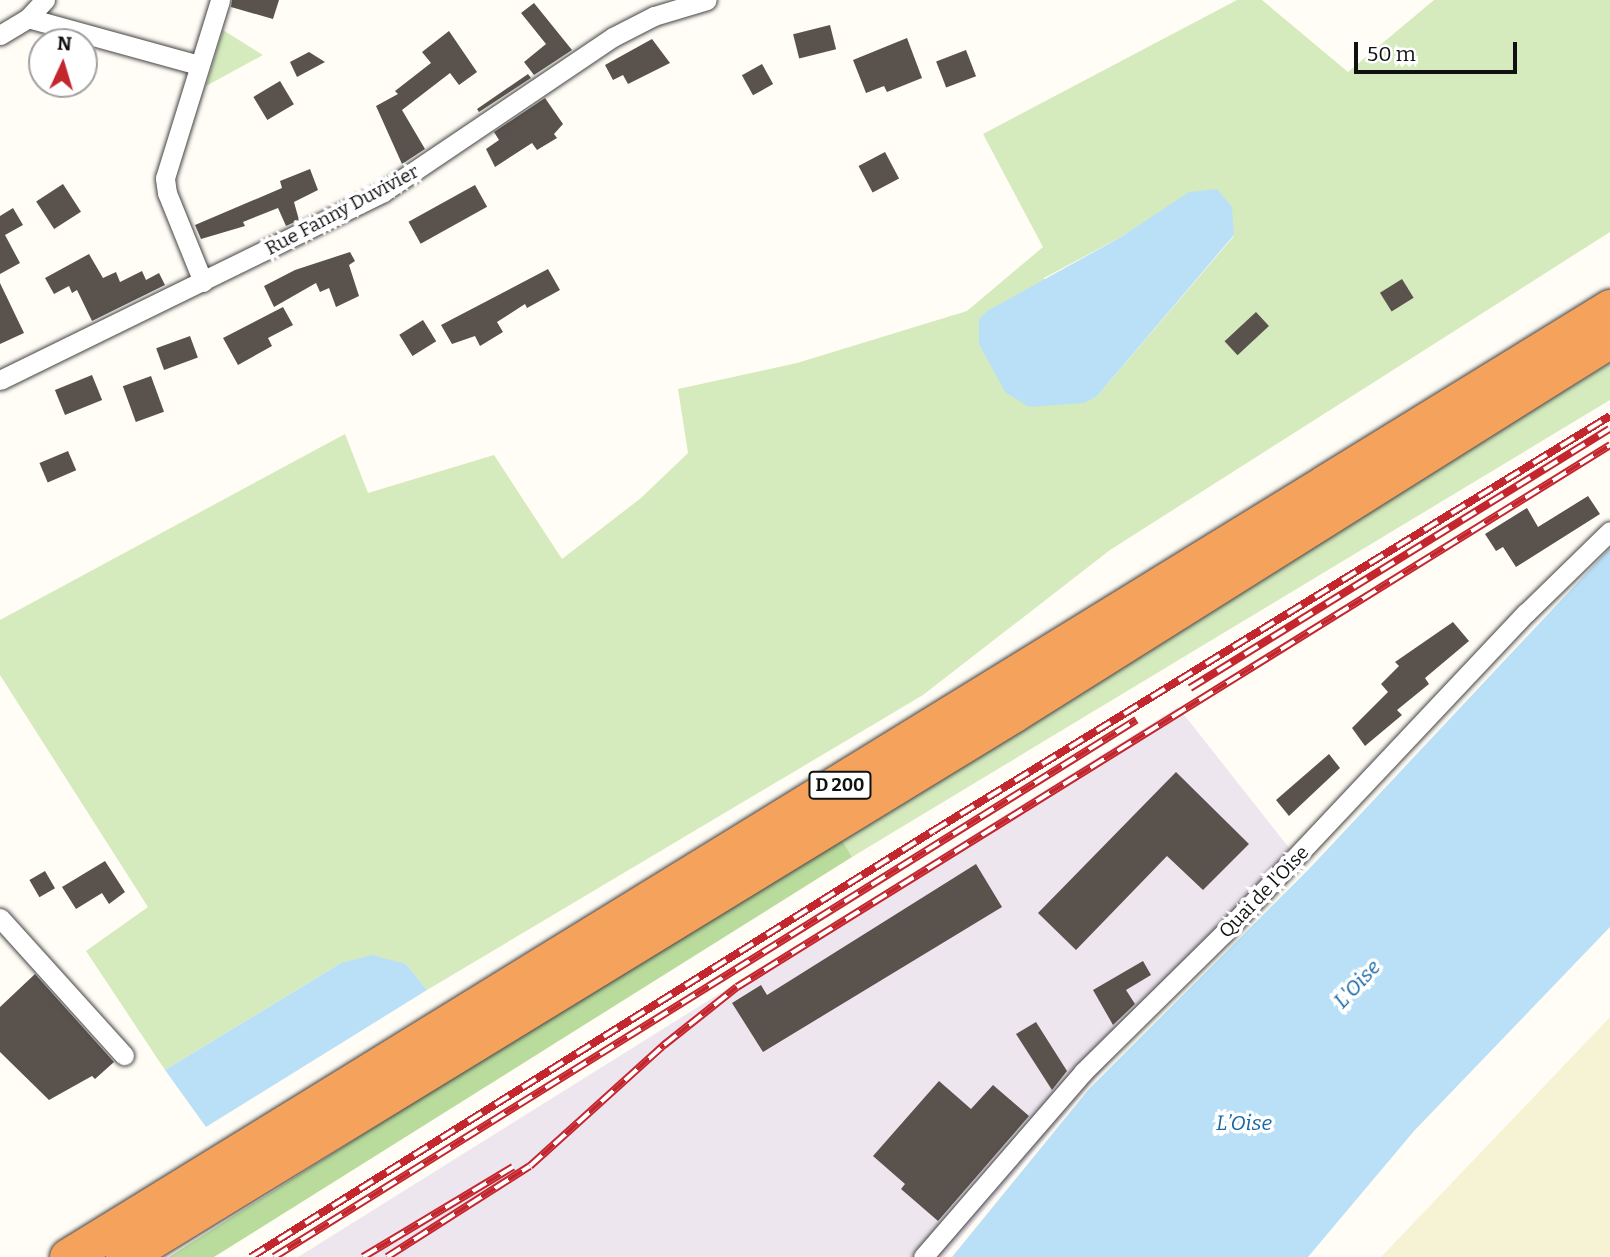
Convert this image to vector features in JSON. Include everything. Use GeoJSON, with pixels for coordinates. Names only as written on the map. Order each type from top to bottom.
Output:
{"type":"FeatureCollection","features":[{"type":"Feature","properties":{"kind":"highway","name":"D 200"},"geometry":{"type":"LineString","coordinates":[[68,1257],[1610,308]]}},
{"type":"Feature","properties":{"kind":"highway","name":"D 200"},"geometry":{"type":"LineString","coordinates":[[124,1257],[1037,699],[1610,339]]}},
{"type":"Feature","properties":{"kind":"street"},"geometry":{"type":"LineString","coordinates":[[0,35],[28,18],[45,0]]}},
{"type":"Feature","properties":{"kind":"street"},"geometry":{"type":"LineString","coordinates":[[203,282],[165,186],[168,160],[220,0]]}},
{"type":"Feature","properties":{"kind":"street","name":"Rue Fanny Duvivier"},"geometry":{"type":"LineString","coordinates":[[0,380],[383,192],[507,113],[613,37],[654,16],[707,0]]}},
{"type":"Feature","properties":{"kind":"street"},"geometry":{"type":"LineString","coordinates":[[28,18],[200,65]]}},
{"type":"Feature","properties":{"kind":"street","name":"Quai de l'Oise"},"geometry":{"type":"LineString","coordinates":[[923,1257],[1083,1072],[1224,933],[1526,613],[1610,531]]}},
{"type":"Feature","properties":{"kind":"street"},"geometry":{"type":"LineString","coordinates":[[0,918],[124,1055]]}},
{"type":"Feature","properties":{"kind":"shaded area"},"geometry":{"type":"Polygon","coordinates":[[[1178,707],[1290,849],[944,1257],[298,1257],[1178,707]]]}},
{"type":"Feature","properties":{"kind":"shaded area"},"geometry":{"type":"Polygon","coordinates":[[[1610,1017],[1610,1257],[1381,1257],[1610,1017]]]}},
{"type":"Feature","properties":{"kind":"green space"},"geometry":{"type":"Polygon","coordinates":[[[1237,0],[1262,0],[1348,72],[1434,0],[1610,0],[1610,232],[1110,550],[923,695],[427,990],[406,964],[341,963],[165,1070],[86,951],[148,907],[0,675],[0,620],[345,434],[368,493],[494,455],[562,559],[641,498],[688,453],[678,389],[797,363],[967,311],[1043,247],[983,134],[1237,0]],[[1189,193],[1121,237],[1044,278],[1097,396],[1234,236],[1189,193]]]}},
{"type":"Feature","properties":{"kind":"green space"},"geometry":{"type":"Polygon","coordinates":[[[223,30],[263,55],[206,86],[223,30]]]}},
{"type":"Feature","properties":{"kind":"green space"},"geometry":{"type":"Polygon","coordinates":[[[1610,363],[1610,400],[852,857],[838,833],[1610,363]]]}},
{"type":"Feature","properties":{"kind":"green space"},"geometry":{"type":"Polygon","coordinates":[[[838,833],[852,857],[214,1257],[169,1257],[838,833]]]}},
{"type":"Feature","properties":{"kind":"water"},"geometry":{"type":"Polygon","coordinates":[[[1217,189],[1232,207],[1234,235],[1097,396],[1084,403],[1029,407],[1005,392],[979,344],[979,319],[987,311],[1121,237],[1189,192],[1217,189]]]}},
{"type":"Feature","properties":{"kind":"water","name":"L’Oise"},"geometry":{"type":"Polygon","coordinates":[[[1610,548],[1610,927],[1414,1131],[1308,1257],[952,1257],[1089,1089],[1308,870],[1610,548]]]}},
{"type":"Feature","properties":{"kind":"water"},"geometry":{"type":"Polygon","coordinates":[[[372,955],[406,964],[427,990],[206,1127],[165,1070],[341,963],[372,955]]]}},
{"type":"Feature","properties":{"kind":"building"},"geometry":{"type":"Polygon","coordinates":[[[232,0],[279,0],[273,19],[231,7],[232,0]]]}},
{"type":"Feature","properties":{"kind":"building"},"geometry":{"type":"Polygon","coordinates":[[[534,3],[572,50],[534,75],[524,62],[546,44],[521,13],[534,3]]]}},
{"type":"Feature","properties":{"kind":"building"},"geometry":{"type":"Polygon","coordinates":[[[830,25],[836,49],[799,58],[793,34],[830,25]]]}},
{"type":"Feature","properties":{"kind":"building"},"geometry":{"type":"Polygon","coordinates":[[[449,31],[477,72],[459,85],[450,73],[402,110],[425,149],[402,164],[376,106],[398,94],[395,91],[431,63],[422,52],[449,31]]]}},
{"type":"Feature","properties":{"kind":"building"},"geometry":{"type":"Polygon","coordinates":[[[907,38],[922,78],[887,92],[884,86],[866,93],[853,60],[907,38]]]}},
{"type":"Feature","properties":{"kind":"building"},"geometry":{"type":"Polygon","coordinates":[[[652,39],[670,63],[628,84],[623,75],[613,80],[605,65],[652,39]]]}},
{"type":"Feature","properties":{"kind":"building"},"geometry":{"type":"Polygon","coordinates":[[[966,50],[976,76],[946,88],[936,61],[966,50]]]}},
{"type":"Feature","properties":{"kind":"building"},"geometry":{"type":"Polygon","coordinates":[[[309,52],[325,62],[297,77],[290,62],[309,52]]]}},
{"type":"Feature","properties":{"kind":"building"},"geometry":{"type":"Polygon","coordinates":[[[762,64],[773,84],[753,95],[742,75],[762,64]]]}},
{"type":"Feature","properties":{"kind":"building"},"geometry":{"type":"Polygon","coordinates":[[[528,74],[531,78],[479,112],[477,109],[528,74]]]}},
{"type":"Feature","properties":{"kind":"building"},"geometry":{"type":"Polygon","coordinates":[[[280,81],[294,104],[267,120],[253,97],[280,81]]]}},
{"type":"Feature","properties":{"kind":"building"},"geometry":{"type":"Polygon","coordinates":[[[545,98],[563,124],[554,134],[557,138],[537,150],[532,143],[495,167],[486,149],[499,140],[494,132],[545,98]]]}},
{"type":"Feature","properties":{"kind":"building"},"geometry":{"type":"Polygon","coordinates":[[[885,152],[899,178],[873,193],[859,166],[885,152]]]}},
{"type":"Feature","properties":{"kind":"building"},"geometry":{"type":"Polygon","coordinates":[[[310,169],[318,190],[294,202],[299,220],[286,226],[278,208],[243,222],[245,226],[201,239],[195,225],[282,188],[280,181],[310,169]]]}},
{"type":"Feature","properties":{"kind":"building"},"geometry":{"type":"Polygon","coordinates":[[[63,184],[81,212],[54,229],[36,201],[63,184]]]}},
{"type":"Feature","properties":{"kind":"building"},"geometry":{"type":"Polygon","coordinates":[[[475,185],[487,207],[421,244],[409,222],[475,185]]]}},
{"type":"Feature","properties":{"kind":"building"},"geometry":{"type":"Polygon","coordinates":[[[13,208],[23,225],[5,235],[20,263],[0,274],[0,216],[13,208]]]}},
{"type":"Feature","properties":{"kind":"building"},"geometry":{"type":"Polygon","coordinates":[[[350,252],[355,261],[349,265],[359,296],[336,307],[329,288],[320,292],[316,283],[274,307],[264,286],[295,270],[350,252]]]}},
{"type":"Feature","properties":{"kind":"building"},"geometry":{"type":"Polygon","coordinates":[[[89,254],[103,278],[116,272],[120,282],[142,271],[146,280],[159,273],[165,285],[92,321],[77,290],[72,293],[69,286],[54,294],[45,278],[89,254]]]}},
{"type":"Feature","properties":{"kind":"building"},"geometry":{"type":"Polygon","coordinates":[[[548,269],[560,290],[527,308],[525,304],[497,322],[503,332],[480,346],[475,336],[452,344],[441,325],[548,269]]]}},
{"type":"Feature","properties":{"kind":"building"},"geometry":{"type":"Polygon","coordinates":[[[1402,279],[1414,298],[1392,311],[1380,293],[1402,279]]]}},
{"type":"Feature","properties":{"kind":"building"},"geometry":{"type":"Polygon","coordinates":[[[0,283],[24,333],[0,344],[0,283]]]}},
{"type":"Feature","properties":{"kind":"building"},"geometry":{"type":"Polygon","coordinates":[[[283,307],[293,325],[268,338],[272,346],[238,365],[223,338],[283,307]]]}},
{"type":"Feature","properties":{"kind":"building"},"geometry":{"type":"Polygon","coordinates":[[[1256,312],[1269,326],[1238,355],[1225,341],[1256,312]]]}},
{"type":"Feature","properties":{"kind":"building"},"geometry":{"type":"Polygon","coordinates":[[[423,320],[436,341],[413,356],[399,335],[423,320]]]}},
{"type":"Feature","properties":{"kind":"building"},"geometry":{"type":"Polygon","coordinates":[[[190,336],[198,358],[164,370],[156,348],[190,336]]]}},
{"type":"Feature","properties":{"kind":"building"},"geometry":{"type":"Polygon","coordinates":[[[92,375],[102,400],[65,415],[55,390],[92,375]]]}},
{"type":"Feature","properties":{"kind":"building"},"geometry":{"type":"Polygon","coordinates":[[[151,376],[164,412],[136,422],[123,386],[151,376]]]}},
{"type":"Feature","properties":{"kind":"building"},"geometry":{"type":"Polygon","coordinates":[[[68,451],[76,470],[48,482],[39,463],[68,451]]]}},
{"type":"Feature","properties":{"kind":"building"},"geometry":{"type":"Polygon","coordinates":[[[1588,496],[1600,514],[1516,567],[1503,547],[1496,551],[1485,534],[1527,508],[1538,527],[1588,496]]]}},
{"type":"Feature","properties":{"kind":"building"},"geometry":{"type":"Polygon","coordinates":[[[1453,622],[1469,641],[1425,678],[1429,684],[1397,710],[1402,715],[1365,746],[1352,728],[1388,692],[1381,684],[1399,666],[1395,662],[1453,622]]]}},
{"type":"Feature","properties":{"kind":"building"},"geometry":{"type":"Polygon","coordinates":[[[1329,754],[1340,768],[1289,816],[1276,800],[1329,754]]]}},
{"type":"Feature","properties":{"kind":"building"},"geometry":{"type":"Polygon","coordinates":[[[1176,772],[1249,844],[1203,890],[1167,856],[1076,950],[1038,913],[1176,772]]]}},
{"type":"Feature","properties":{"kind":"building"},"geometry":{"type":"Polygon","coordinates":[[[105,861],[125,892],[109,904],[102,893],[76,909],[62,887],[105,861]]]}},
{"type":"Feature","properties":{"kind":"building"},"geometry":{"type":"Polygon","coordinates":[[[976,864],[1002,907],[763,1052],[732,1003],[761,985],[767,995],[976,864]]]}},
{"type":"Feature","properties":{"kind":"building"},"geometry":{"type":"Polygon","coordinates":[[[45,871],[55,888],[39,897],[29,880],[45,871]]]}},
{"type":"Feature","properties":{"kind":"building"},"geometry":{"type":"Polygon","coordinates":[[[1143,961],[1151,975],[1126,990],[1135,1004],[1113,1025],[1093,990],[1143,961]]]}},
{"type":"Feature","properties":{"kind":"building"},"geometry":{"type":"Polygon","coordinates":[[[35,974],[114,1062],[95,1079],[92,1076],[49,1100],[0,1052],[0,1007],[35,974]]]}},
{"type":"Feature","properties":{"kind":"building"},"geometry":{"type":"Polygon","coordinates":[[[1036,1022],[1067,1071],[1052,1090],[1016,1034],[1036,1022]]]}},
{"type":"Feature","properties":{"kind":"building"},"geometry":{"type":"Polygon","coordinates":[[[939,1081],[971,1109],[993,1085],[1029,1116],[938,1221],[901,1189],[905,1184],[873,1156],[939,1081]]]}},
{"type":"Feature","properties":{"kind":"railway"},"geometry":{"type":"LineString","coordinates":[[251,1257],[933,831],[1610,416]]}},
{"type":"Feature","properties":{"kind":"railway"},"geometry":{"type":"LineString","coordinates":[[1190,688],[1610,429]]}},
{"type":"Feature","properties":{"kind":"railway"},"geometry":{"type":"LineString","coordinates":[[387,1257],[530,1166],[664,1045],[737,987],[1610,445]]}},
{"type":"Feature","properties":{"kind":"railway"},"geometry":{"type":"LineString","coordinates":[[274,1257],[1136,720]]}},
{"type":"Feature","properties":{"kind":"railway"},"geometry":{"type":"LineString","coordinates":[[363,1257],[513,1167]]}},
{"type":"Feature","properties":{"kind":"water label","name":"L'Oise"},"geometry":{"type":"Point","coordinates":[1357,984]}}]}
